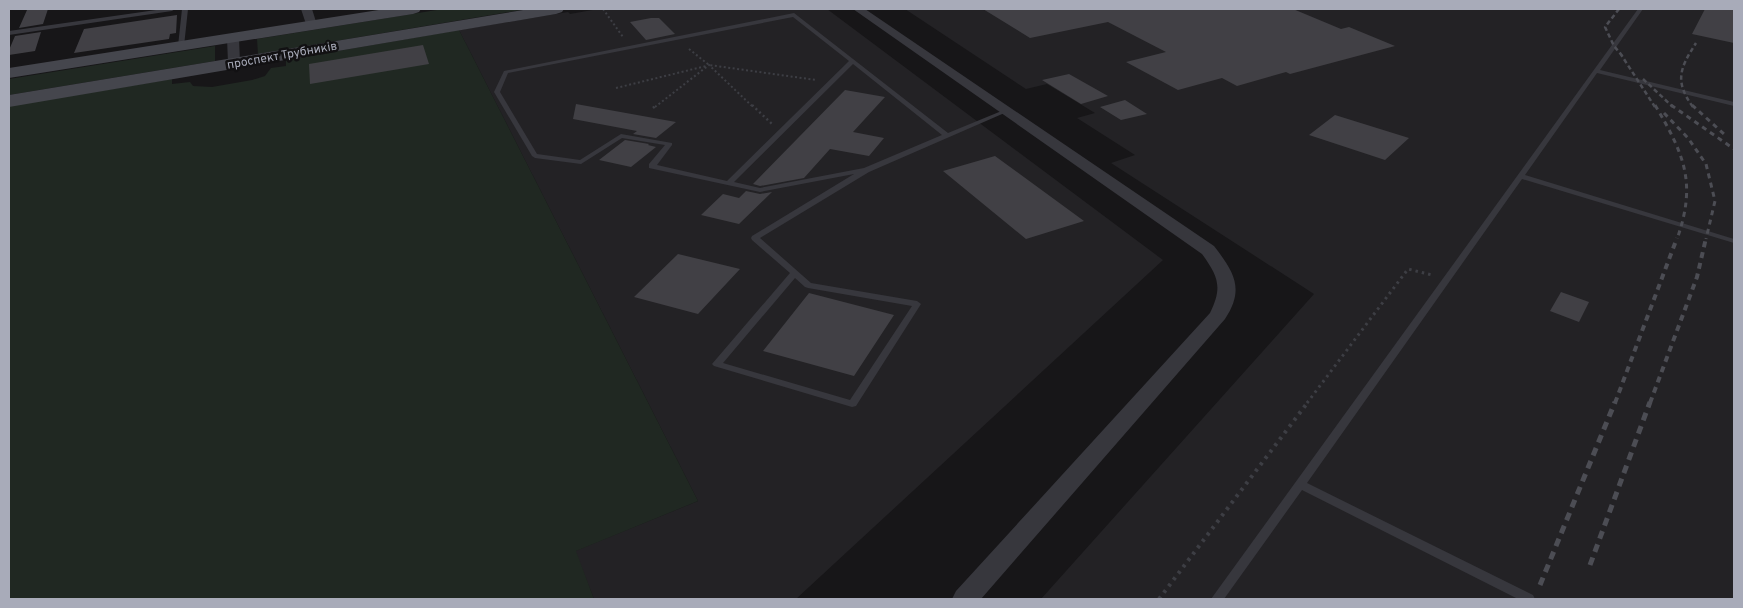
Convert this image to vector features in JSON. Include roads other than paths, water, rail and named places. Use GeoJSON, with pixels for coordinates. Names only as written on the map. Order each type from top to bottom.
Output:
{"type":"FeatureCollection","features":[{"type":"Feature","properties":{"kind":"main road","name":"проспект Трубників"},"geometry":{"type":"LineString","coordinates":[[9,73],[233,38],[309,17],[412,9]]}},
{"type":"Feature","properties":{"kind":"main road","name":"проспект Трубників"},"geometry":{"type":"LineString","coordinates":[[9,101],[556,9]]}},
{"type":"Feature","properties":{"kind":"street"},"geometry":{"type":"LineString","coordinates":[[858,9],[1208,250],[1225,274],[1228,298],[1218,315],[965,599]]}},
{"type":"Feature","properties":{"kind":"street"},"geometry":{"type":"LineString","coordinates":[[233,38],[234,63]]}},
{"type":"Feature","properties":{"kind":"lane"},"geometry":{"type":"LineString","coordinates":[[9,33],[172,9]]}},
{"type":"Feature","properties":{"kind":"lane"},"geometry":{"type":"LineString","coordinates":[[182,46],[185,9]]}},
{"type":"Feature","properties":{"kind":"lane"},"geometry":{"type":"LineString","coordinates":[[1217,599],[1640,9]]}},
{"type":"Feature","properties":{"kind":"lane"},"geometry":{"type":"LineString","coordinates":[[866,170],[760,190],[652,166],[670,144],[620,136],[581,162],[535,156],[497,92],[506,72],[794,14],[947,136]]}},
{"type":"Feature","properties":{"kind":"lane"},"geometry":{"type":"LineString","coordinates":[[729,183],[853,61]]}},
{"type":"Feature","properties":{"kind":"lane"},"geometry":{"type":"LineString","coordinates":[[1596,71],[1734,104]]}},
{"type":"Feature","properties":{"kind":"lane"},"geometry":{"type":"LineString","coordinates":[[795,273],[717,364],[852,404],[916,304],[808,285],[795,273],[755,238],[866,170],[1006,111]]}},
{"type":"Feature","properties":{"kind":"lane"},"geometry":{"type":"LineString","coordinates":[[1520,176],[1734,241]]}},
{"type":"Feature","properties":{"kind":"lane"},"geometry":{"type":"LineString","coordinates":[[1300,484],[1529,599]]}},
{"type":"Feature","properties":{"kind":"railway"},"geometry":{"type":"LineString","coordinates":[[1619,9],[1605,27],[1614,46],[1621,54]]}},
{"type":"Feature","properties":{"kind":"railway"},"geometry":{"type":"LineString","coordinates":[[1693,107],[1683,90],[1681,75],[1686,60],[1696,43]]}},
{"type":"Feature","properties":{"kind":"railway"},"geometry":{"type":"LineString","coordinates":[[1621,54],[1624,58]]}},
{"type":"Feature","properties":{"kind":"railway"},"geometry":{"type":"LineString","coordinates":[[1621,54],[1655,107]]}},
{"type":"Feature","properties":{"kind":"railway"},"geometry":{"type":"LineString","coordinates":[[1643,79],[1673,107]]}},
{"type":"Feature","properties":{"kind":"railway"},"geometry":{"type":"LineString","coordinates":[[1655,105],[1680,154],[1684,169],[1686,201],[1677,239]]}},
{"type":"Feature","properties":{"kind":"railway"},"geometry":{"type":"LineString","coordinates":[[1671,105],[1734,149]]}},
{"type":"Feature","properties":{"kind":"railway"},"geometry":{"type":"LineString","coordinates":[[1692,105],[1724,134]]}},
{"type":"Feature","properties":{"kind":"railway"},"geometry":{"type":"LineString","coordinates":[[1664,113],[1688,138],[1706,164],[1715,201],[1706,239]]}},
{"type":"Feature","properties":{"kind":"railway"},"geometry":{"type":"LineString","coordinates":[[1615,403],[1677,238]]}},
{"type":"Feature","properties":{"kind":"railway"},"geometry":{"type":"LineString","coordinates":[[1650,403],[1697,277],[1706,238]]}},
{"type":"Feature","properties":{"kind":"railway"},"geometry":{"type":"LineString","coordinates":[[1540,585],[1615,402]]}},
{"type":"Feature","properties":{"kind":"railway"},"geometry":{"type":"LineString","coordinates":[[1590,565],[1650,402]]}}]}
